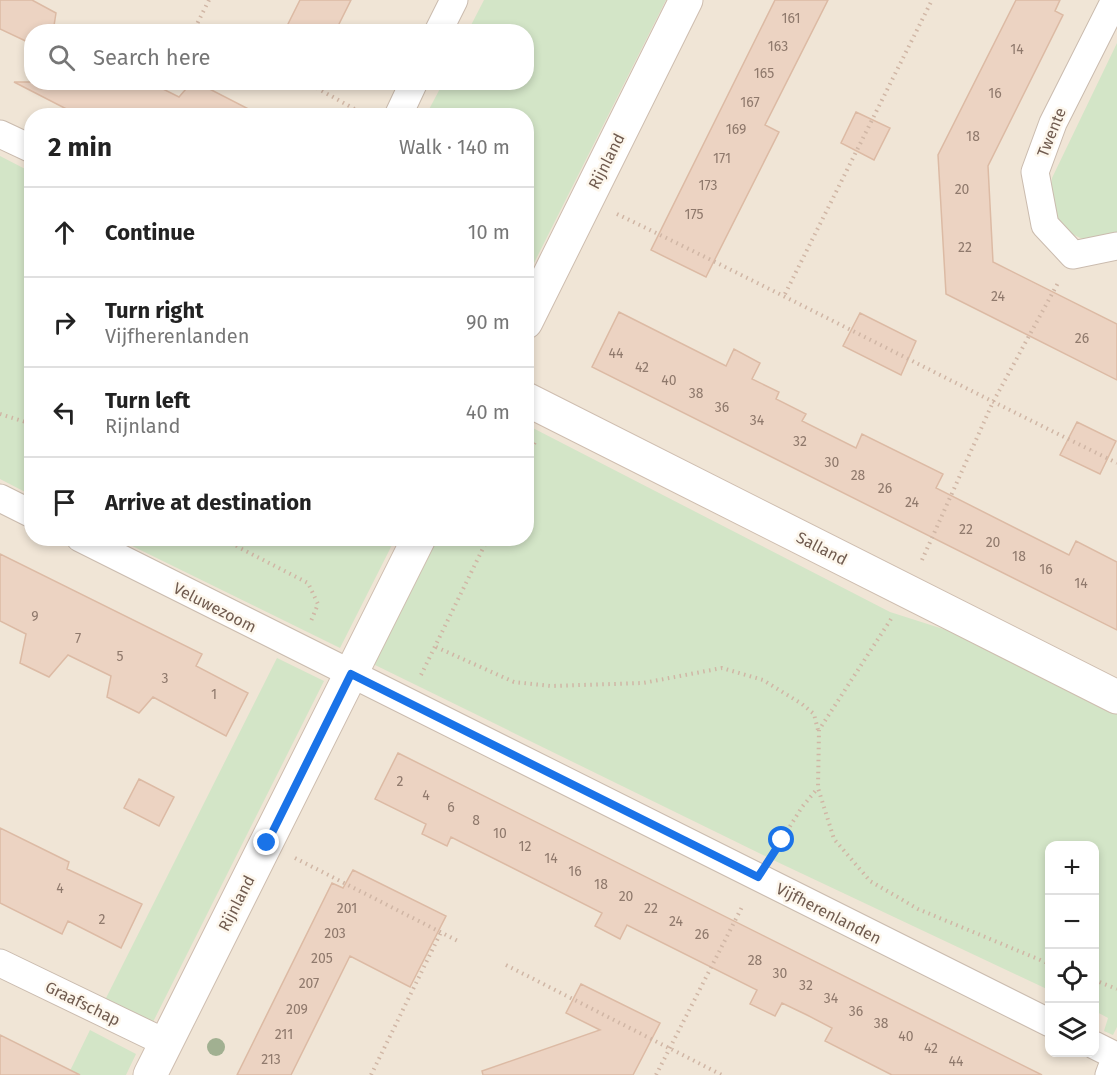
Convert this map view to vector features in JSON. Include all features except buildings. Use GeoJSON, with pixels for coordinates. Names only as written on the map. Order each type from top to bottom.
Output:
{"type":"FeatureCollection","features":[{"type":"Feature","properties":{"kind":"street"},"geometry":{"type":"LineString","coordinates":[[442,24],[454,0]]}},
{"type":"Feature","properties":{"kind":"street","name":"Rijnland"},"geometry":{"type":"LineString","coordinates":[[534,306],[686,0]]}},
{"type":"Feature","properties":{"kind":"street","name":"Twente"},"geometry":{"type":"LineString","coordinates":[[1073,255],[1045,225],[1035,172],[1053,123],[1115,0]]}},
{"type":"Feature","properties":{"kind":"street"},"geometry":{"type":"LineString","coordinates":[[402,108],[410,90]]}},
{"type":"Feature","properties":{"kind":"street"},"geometry":{"type":"LineString","coordinates":[[0,134],[24,145]]}},
{"type":"Feature","properties":{"kind":"street"},"geometry":{"type":"LineString","coordinates":[[1073,255],[1117,246]]}},
{"type":"Feature","properties":{"kind":"street","name":"Salland"},"geometry":{"type":"LineString","coordinates":[[534,403],[1117,697]]}},
{"type":"Feature","properties":{"kind":"street"},"geometry":{"type":"LineString","coordinates":[[0,498],[24,510]]}},
{"type":"Feature","properties":{"kind":"street","name":"Veluwezoom"},"geometry":{"type":"LineString","coordinates":[[96,546],[351,674]]}},
{"type":"Feature","properties":{"kind":"street","name":"Rijnland"},"geometry":{"type":"LineString","coordinates":[[150,1075],[415,546]]}},
{"type":"Feature","properties":{"kind":"street","name":"Vijfherenlanden"},"geometry":{"type":"LineString","coordinates":[[351,674],[1045,1020]]}},
{"type":"Feature","properties":{"kind":"street","name":"Graafschap"},"geometry":{"type":"LineString","coordinates":[[0,963],[166,1043]]}},
{"type":"Feature","properties":{"kind":"street"},"geometry":{"type":"LineString","coordinates":[[1099,1047],[1116,1056],[1109,1075]]}},
{"type":"Feature","properties":{"kind":"path"},"geometry":{"type":"LineString","coordinates":[[197,24],[209,0]]}},
{"type":"Feature","properties":{"kind":"path"},"geometry":{"type":"LineString","coordinates":[[785,294],[933,0]]}},
{"type":"Feature","properties":{"kind":"path"},"geometry":{"type":"LineString","coordinates":[[320,90],[353,108]]}},
{"type":"Feature","properties":{"kind":"path"},"geometry":{"type":"LineString","coordinates":[[586,199],[785,294],[993,402],[1117,463]]}},
{"type":"Feature","properties":{"kind":"path"},"geometry":{"type":"LineString","coordinates":[[819,730],[908,592],[993,402],[1073,255]]}},
{"type":"Feature","properties":{"kind":"path"},"geometry":{"type":"LineString","coordinates":[[0,414],[24,422]]}},
{"type":"Feature","properties":{"kind":"path"},"geometry":{"type":"LineString","coordinates":[[237,546],[308,583],[318,604],[300,650]]}},
{"type":"Feature","properties":{"kind":"path"},"geometry":{"type":"LineString","coordinates":[[406,702],[484,546]]}},
{"type":"Feature","properties":{"kind":"path"},"geometry":{"type":"LineString","coordinates":[[436,646],[514,682],[550,686],[642,683],[723,668],[763,680],[814,714],[819,730],[818,788],[834,839],[870,881],[918,909],[1045,962]]}},
{"type":"Feature","properties":{"kind":"path"},"geometry":{"type":"LineString","coordinates":[[656,1075],[758,877],[802,807],[818,788]]}},
{"type":"Feature","properties":{"kind":"path"},"geometry":{"type":"LineString","coordinates":[[267,843],[458,941]]}},
{"type":"Feature","properties":{"kind":"path"},"geometry":{"type":"LineString","coordinates":[[371,1075],[441,932]]}},
{"type":"Feature","properties":{"kind":"path"},"geometry":{"type":"LineString","coordinates":[[506,965],[722,1075]]}},
{"type":"Feature","properties":{"kind":"path"},"geometry":{"type":"LineString","coordinates":[[1099,982],[1117,989]]}},
{"type":"Feature","properties":{"kind":"shaded area"},"geometry":{"type":"Polygon","coordinates":[[[0,0],[1117,0],[1117,1075],[0,1075],[0,0]]]}},
{"type":"Feature","properties":{"kind":"green space"},"geometry":{"type":"Polygon","coordinates":[[[484,0],[666,0],[534,263],[534,108],[430,108],[439,90],[534,90],[534,24],[472,24],[484,0]]]}},
{"type":"Feature","properties":{"kind":"green space"},"geometry":{"type":"Polygon","coordinates":[[[1117,43],[1117,245],[1087,241],[1066,229],[1058,220],[1053,209],[1051,195],[1052,178],[1117,43]]]}},
{"type":"Feature","properties":{"kind":"green space"},"geometry":{"type":"Polygon","coordinates":[[[0,156],[24,168],[24,491],[0,479],[0,156]]]}},
{"type":"Feature","properties":{"kind":"green space"},"geometry":{"type":"Polygon","coordinates":[[[534,429],[890,612],[962,635],[1117,713],[1117,1027],[1113,1035],[1104,1031],[1108,1018],[1099,1013],[1099,841],[1045,841],[1045,988],[771,859],[373,664],[433,546],[534,546],[534,429]]]}},
{"type":"Feature","properties":{"kind":"green space"},"geometry":{"type":"Polygon","coordinates":[[[132,546],[391,546],[340,648],[132,546]]]}},
{"type":"Feature","properties":{"kind":"green space"},"geometry":{"type":"Polygon","coordinates":[[[277,658],[324,681],[150,1028],[103,1004],[277,658]]]}},
{"type":"Feature","properties":{"kind":"green space"},"geometry":{"type":"Polygon","coordinates":[[[90,1030],[136,1054],[126,1075],[68,1075],[90,1030]]]}},
{"type":"Feature","properties":{"kind":"route"},"geometry":{"type":"LineString","coordinates":[[267,843],[351,674],[758,877],[782,840]]}}]}
